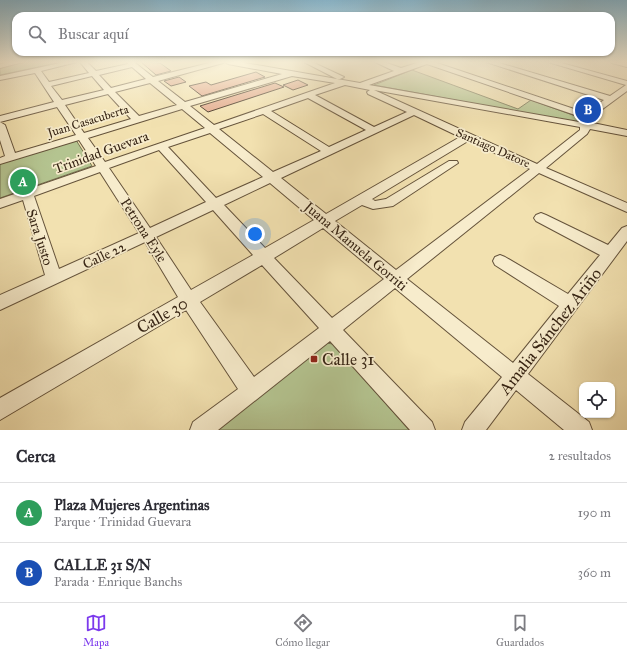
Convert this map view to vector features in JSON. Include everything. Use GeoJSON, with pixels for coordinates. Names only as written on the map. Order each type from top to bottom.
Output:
{"type":"FeatureCollection","features":[{"type":"Feature","properties":{"kind":"street"},"geometry":{"type":"LineString","coordinates":[[48,84],[57,82]]}},
{"type":"Feature","properties":{"kind":"street"},"geometry":{"type":"LineString","coordinates":[[103,82],[137,120]]}},
{"type":"Feature","properties":{"kind":"street"},"geometry":{"type":"LineString","coordinates":[[0,119],[143,82]]}},
{"type":"Feature","properties":{"kind":"street","name":"Juana Manuela Gorriti"},"geometry":{"type":"LineString","coordinates":[[154,82],[581,430]]}},
{"type":"Feature","properties":{"kind":"street","name":"Juan Casacuberta"},"geometry":{"type":"LineString","coordinates":[[0,161],[262,82]]}},
{"type":"Feature","properties":{"kind":"street"},"geometry":{"type":"LineString","coordinates":[[339,82],[365,84],[370,82]]}},
{"type":"Feature","properties":{"kind":"street"},"geometry":{"type":"LineString","coordinates":[[358,82],[586,121]]}},
{"type":"Feature","properties":{"kind":"street"},"geometry":{"type":"LineString","coordinates":[[481,82],[586,121],[627,133]]}},
{"type":"Feature","properties":{"kind":"street"},"geometry":{"type":"LineString","coordinates":[[559,82],[611,99]]}},
{"type":"Feature","properties":{"kind":"street","name":"Trinidad Guevara"},"geometry":{"type":"LineString","coordinates":[[0,204],[212,128],[344,83]]}},
{"type":"Feature","properties":{"kind":"street","name":"Petrona Eyle"},"geometry":{"type":"LineString","coordinates":[[48,84],[189,300],[252,390]]}},
{"type":"Feature","properties":{"kind":"street","name":"Santiago Datore"},"geometry":{"type":"LineString","coordinates":[[365,84],[377,96],[627,208]]}},
{"type":"Feature","properties":{"kind":"street"},"geometry":{"type":"LineString","coordinates":[[201,430],[396,280],[584,132],[586,121],[627,87]]}},
{"type":"Feature","properties":{"kind":"street"},"geometry":{"type":"LineString","coordinates":[[308,95],[373,130]]}},
{"type":"Feature","properties":{"kind":"street"},"geometry":{"type":"LineString","coordinates":[[264,110],[328,151]]}},
{"type":"Feature","properties":{"kind":"street","name":"Calle 22"},"geometry":{"type":"LineString","coordinates":[[0,303],[414,112]]}},
{"type":"Feature","properties":{"kind":"street"},"geometry":{"type":"LineString","coordinates":[[0,126],[11,158]]}},
{"type":"Feature","properties":{"kind":"street","name":"Calle 30"},"geometry":{"type":"LineString","coordinates":[[0,410],[468,137]]}},
{"type":"Feature","properties":{"kind":"street"},"geometry":{"type":"LineString","coordinates":[[162,146],[424,430]]}},
{"type":"Feature","properties":{"kind":"street"},"geometry":{"type":"LineString","coordinates":[[362,199],[374,205],[389,203],[453,163]]}},
{"type":"Feature","properties":{"kind":"street","name":"Sara Justo"},"geometry":{"type":"LineString","coordinates":[[27,195],[54,278]]}},
{"type":"Feature","properties":{"kind":"street"},"geometry":{"type":"LineString","coordinates":[[542,218],[610,253]]}},
{"type":"Feature","properties":{"kind":"street","name":"Amalia Sánchez Ariño"},"geometry":{"type":"LineString","coordinates":[[473,430],[627,231]]}},
{"type":"Feature","properties":{"kind":"street"},"geometry":{"type":"LineString","coordinates":[[500,261],[570,304]]}},
{"type":"Feature","properties":{"kind":"green space"},"geometry":{"type":"Polygon","coordinates":[[[381,82],[445,82],[518,109],[531,100],[581,118],[579,121],[573,122],[374,85],[381,82]]]}},
{"type":"Feature","properties":{"kind":"green space"},"geometry":{"type":"Polygon","coordinates":[[[76,140],[92,166],[0,198],[0,164],[76,140]]]}},
{"type":"Feature","properties":{"kind":"green space"},"geometry":{"type":"Polygon","coordinates":[[[326,343],[333,344],[409,430],[216,430],[326,343]]]}},
{"type":"Feature","properties":{"kind":"building"},"geometry":{"type":"Polygon","coordinates":[[[165,82],[186,82],[171,86],[165,82]]]}},
{"type":"Feature","properties":{"kind":"building"},"geometry":{"type":"Polygon","coordinates":[[[206,82],[211,85],[221,82],[248,82],[202,96],[189,86],[206,82]]]}},
{"type":"Feature","properties":{"kind":"building"},"geometry":{"type":"Polygon","coordinates":[[[292,82],[302,82],[308,85],[293,90],[283,85],[292,82]]]}},
{"type":"Feature","properties":{"kind":"building"},"geometry":{"type":"Polygon","coordinates":[[[275,83],[284,87],[208,112],[200,106],[275,83]]]}},
{"type":"Feature","properties":{"kind":"place","name":"CALLE 31 S/N"},"geometry":{"type":"Point","coordinates":[588,110]}},
{"type":"Feature","properties":{"kind":"place","name":"Plaza Mujeres Argentinas"},"geometry":{"type":"Point","coordinates":[23,182]}},
{"type":"Feature","properties":{"kind":"place","name":"Calle 31"},"geometry":{"type":"Point","coordinates":[314,359]}}]}
